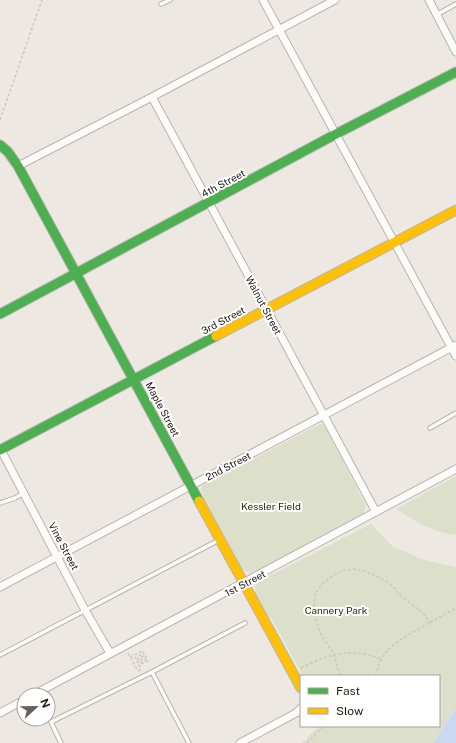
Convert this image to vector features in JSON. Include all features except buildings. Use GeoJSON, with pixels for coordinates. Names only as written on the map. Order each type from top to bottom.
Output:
{"type":"FeatureCollection","features":[{"type":"Feature","properties":{"kind":"street"},"geometry":{"type":"LineString","coordinates":[[263,0],[394,243],[454,346],[456,356]]}},
{"type":"Feature","properties":{"kind":"street"},"geometry":{"type":"LineString","coordinates":[[18,166],[335,0]]}},
{"type":"Feature","properties":{"kind":"street"},"geometry":{"type":"LineString","coordinates":[[429,0],[456,52]]}},
{"type":"Feature","properties":{"kind":"street","name":"4th Street"},"geometry":{"type":"LineString","coordinates":[[0,314],[336,134],[456,72]]}},
{"type":"Feature","properties":{"kind":"street","name":"Walnut Street"},"geometry":{"type":"LineString","coordinates":[[152,97],[376,512]]}},
{"type":"Feature","properties":{"kind":"street","name":"Maple Street"},"geometry":{"type":"LineString","coordinates":[[0,145],[8,152],[18,166],[135,379],[220,540],[300,686]]}},
{"type":"Feature","properties":{"kind":"street","name":"3rd Street"},"geometry":{"type":"LineString","coordinates":[[0,449],[456,210]]}},
{"type":"Feature","properties":{"kind":"street","name":"2nd Street"},"geometry":{"type":"LineString","coordinates":[[0,587],[454,346]]}},
{"type":"Feature","properties":{"kind":"street","name":"Vine Street"},"geometry":{"type":"LineString","coordinates":[[0,449],[85,610],[110,653]]}},
{"type":"Feature","properties":{"kind":"street","name":"1st Street"},"geometry":{"type":"LineString","coordinates":[[48,687],[456,469]]}},
{"type":"Feature","properties":{"kind":"street"},"geometry":{"type":"LineString","coordinates":[[0,712],[16,704]]}},
{"type":"Feature","properties":{"kind":"street"},"geometry":{"type":"LineString","coordinates":[[240,743],[296,714],[300,709]]}},
{"type":"Feature","properties":{"kind":"lane"},"geometry":{"type":"LineString","coordinates":[[162,4],[170,0]]}},
{"type":"Feature","properties":{"kind":"lane"},"geometry":{"type":"LineString","coordinates":[[436,15],[456,4]]}},
{"type":"Feature","properties":{"kind":"lane"},"geometry":{"type":"LineString","coordinates":[[430,428],[456,413]]}},
{"type":"Feature","properties":{"kind":"lane"},"geometry":{"type":"LineString","coordinates":[[0,503],[24,493]]}},
{"type":"Feature","properties":{"kind":"lane"},"geometry":{"type":"LineString","coordinates":[[0,655],[220,540]]}},
{"type":"Feature","properties":{"kind":"lane"},"geometry":{"type":"LineString","coordinates":[[61,743],[51,722],[152,672],[245,623]]}},
{"type":"Feature","properties":{"kind":"lane"},"geometry":{"type":"LineString","coordinates":[[152,672],[189,743]]}},
{"type":"Feature","properties":{"kind":"path"},"geometry":{"type":"LineString","coordinates":[[0,120],[42,0]]}},
{"type":"Feature","properties":{"kind":"path"},"geometry":{"type":"LineString","coordinates":[[340,675],[334,654],[320,633],[314,607],[315,594],[322,584],[332,576],[353,569],[364,571],[379,577],[391,585],[400,595],[423,613],[430,623]]}},
{"type":"Feature","properties":{"kind":"path"},"geometry":{"type":"LineString","coordinates":[[375,675],[382,659],[400,640],[456,608]]}},
{"type":"Feature","properties":{"kind":"path"},"geometry":{"type":"LineString","coordinates":[[126,650],[136,668]]}},
{"type":"Feature","properties":{"kind":"path"},"geometry":{"type":"LineString","coordinates":[[130,657],[144,651],[144,653],[135,658],[136,660],[145,655],[146,657],[137,662],[138,663],[147,659],[148,661],[139,665],[141,669],[138,671]]}},
{"type":"Feature","properties":{"kind":"path"},"geometry":{"type":"LineString","coordinates":[[301,668],[334,654],[361,653],[382,659]]}},
{"type":"Feature","properties":{"kind":"path"},"geometry":{"type":"LineString","coordinates":[[307,743],[323,727]]}},
{"type":"Feature","properties":{"kind":"green space","name":"Kessler Field"},"geometry":{"type":"Polygon","coordinates":[[[320,424],[325,427],[365,504],[364,513],[258,570],[246,572],[242,569],[201,492],[202,486],[320,424]]]}},
{"type":"Feature","properties":{"kind":"green space"},"geometry":{"type":"Polygon","coordinates":[[[456,476],[456,535],[432,529],[396,509],[456,476]]]}},
{"type":"Feature","properties":{"kind":"green space","name":"Cannery Park"},"geometry":{"type":"Polygon","coordinates":[[[371,524],[393,547],[424,560],[456,567],[456,708],[433,743],[302,743],[316,729],[315,727],[440,727],[440,675],[302,675],[272,619],[256,595],[256,586],[259,581],[371,524]]]}},
{"type":"Feature","properties":{"kind":"water"},"geometry":{"type":"Polygon","coordinates":[[[456,708],[456,743],[433,743],[456,708]]]}},
{"type":"Feature","properties":{"kind":"traffic: fast"},"geometry":{"type":"LineString","coordinates":[[0,314],[336,134],[456,72]]}},
{"type":"Feature","properties":{"kind":"traffic: fast"},"geometry":{"type":"LineString","coordinates":[[0,145],[8,152],[18,166],[199,501]]}},
{"type":"Feature","properties":{"kind":"traffic: fast"},"geometry":{"type":"LineString","coordinates":[[0,450],[216,336]]}},
{"type":"Feature","properties":{"kind":"traffic: slow"},"geometry":{"type":"LineString","coordinates":[[216,336],[456,210]]}},
{"type":"Feature","properties":{"kind":"traffic: slow"},"geometry":{"type":"LineString","coordinates":[[199,501],[300,686]]}}]}
